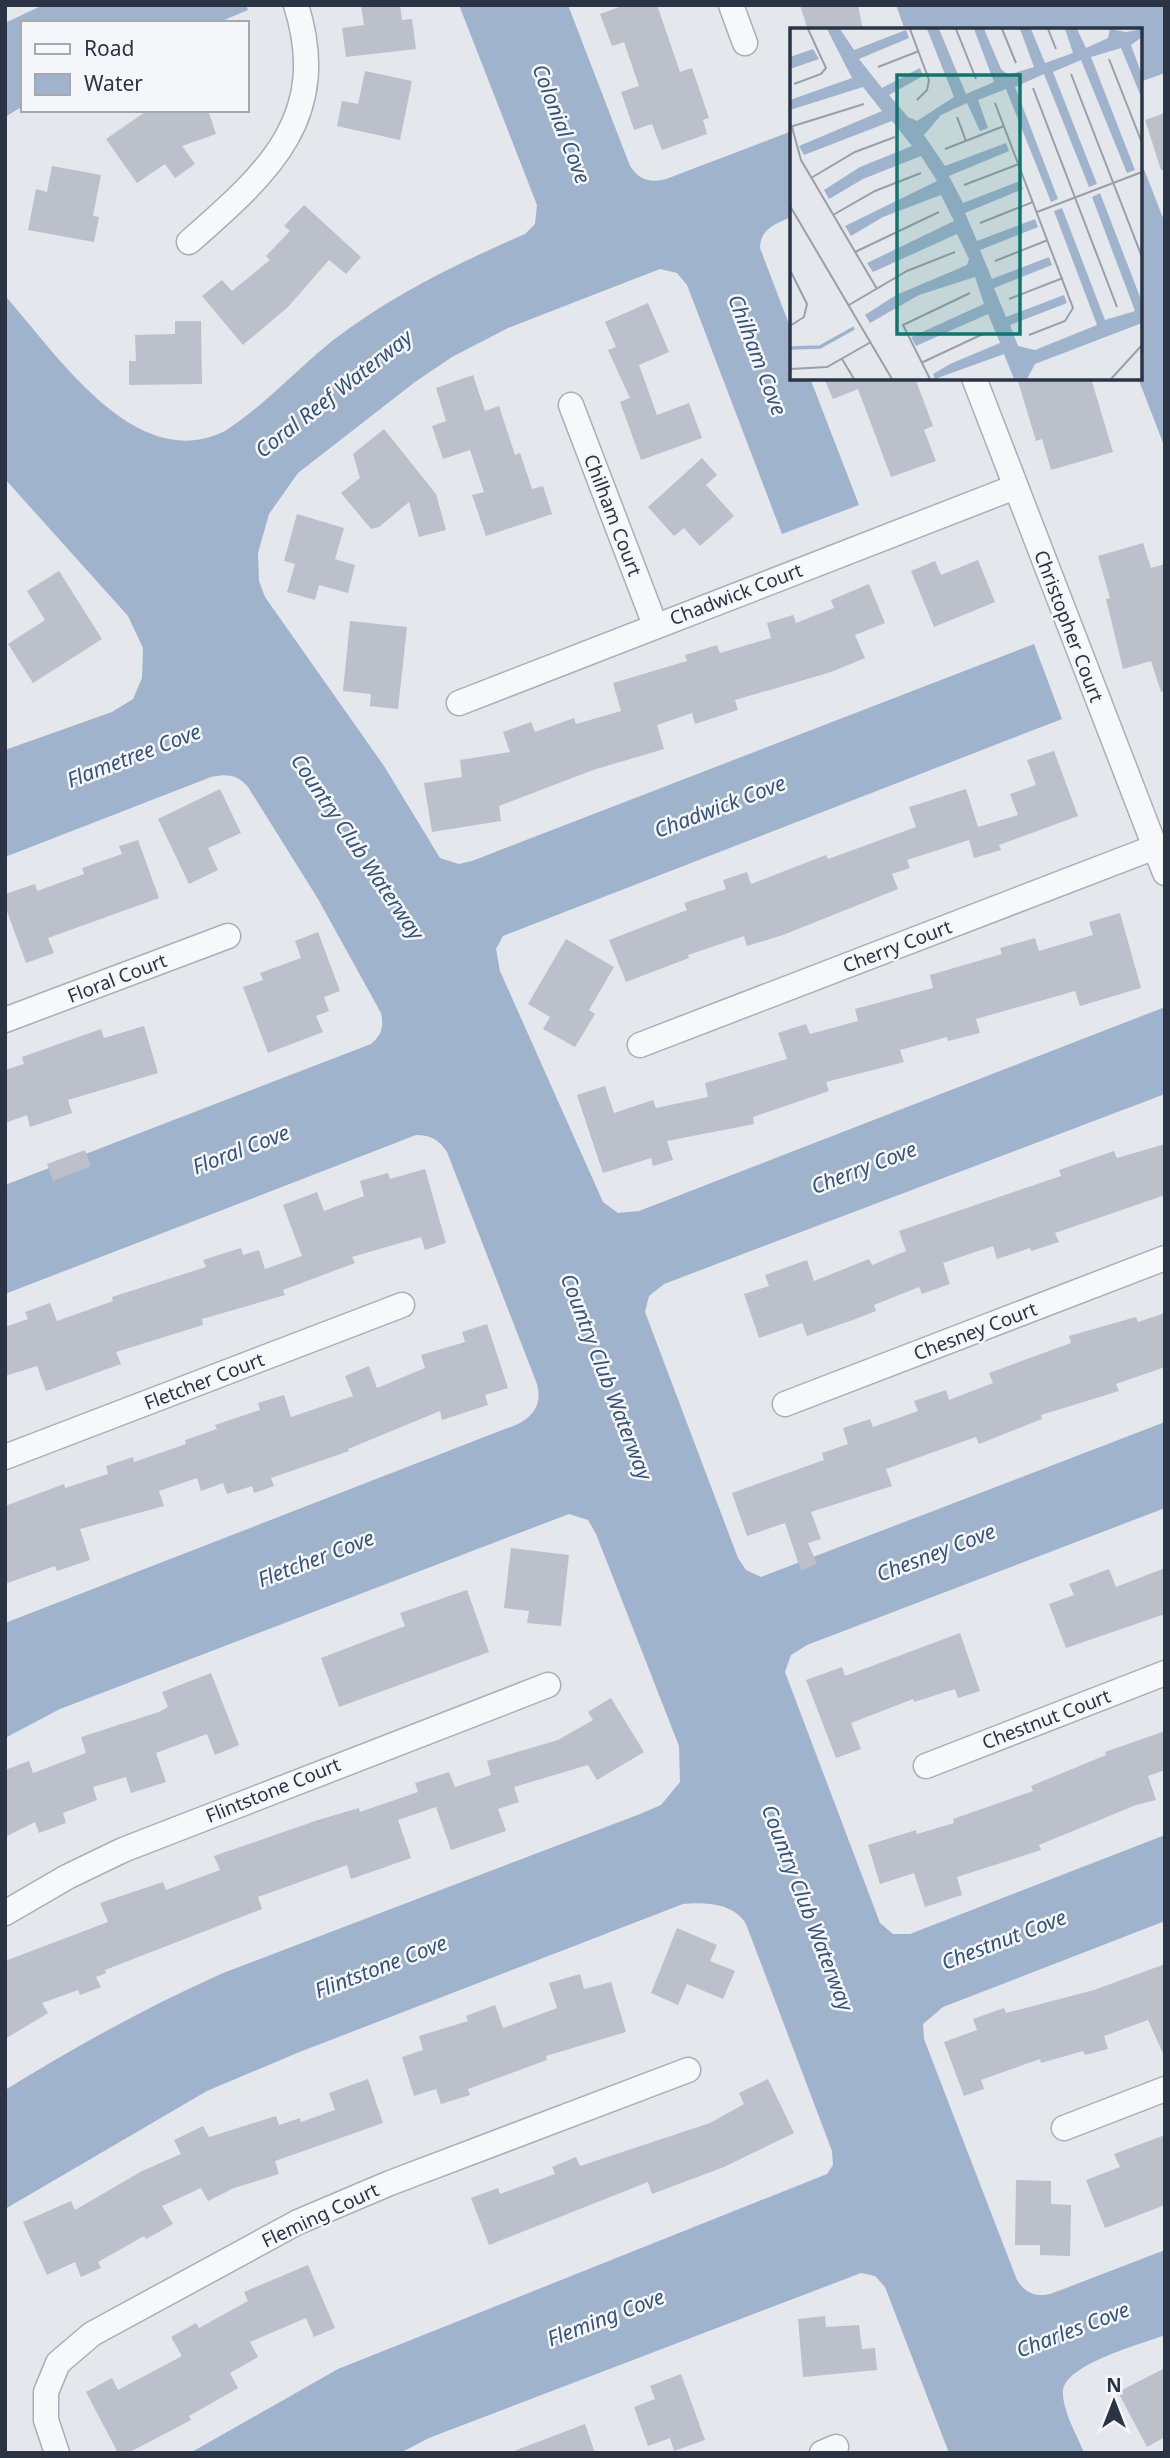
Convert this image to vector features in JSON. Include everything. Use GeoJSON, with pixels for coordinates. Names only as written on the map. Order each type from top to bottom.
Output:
{"type":"FeatureCollection","features":[{"type":"Feature","properties":{"kind":"street"},"geometry":{"type":"LineString","coordinates":[[190,242],[262,176],[292,129],[302,96],[306,61],[296,5]]}},
{"type":"Feature","properties":{"kind":"street"},"geometry":{"type":"LineString","coordinates":[[731,5],[745,43]]}},
{"type":"Feature","properties":{"kind":"street","name":"Christopher Court"},"geometry":{"type":"LineString","coordinates":[[975,380],[1165,873]]}},
{"type":"Feature","properties":{"kind":"street","name":"Chilham Court"},"geometry":{"type":"LineString","coordinates":[[571,405],[655,625]]}},
{"type":"Feature","properties":{"kind":"street","name":"Chadwick Court"},"geometry":{"type":"LineString","coordinates":[[459,704],[655,625],[1015,487]]}},
{"type":"Feature","properties":{"kind":"street","name":"Cherry Court"},"geometry":{"type":"LineString","coordinates":[[639,1045],[1155,847]]}},
{"type":"Feature","properties":{"kind":"street","name":"Floral Court"},"geometry":{"type":"LineString","coordinates":[[5,1020],[228,936]]}},
{"type":"Feature","properties":{"kind":"street","name":"Chesney Court"},"geometry":{"type":"LineString","coordinates":[[785,1404],[1165,1258]]}},
{"type":"Feature","properties":{"kind":"street","name":"Fletcher Court"},"geometry":{"type":"LineString","coordinates":[[5,1457],[402,1305]]}},
{"type":"Feature","properties":{"kind":"street","name":"Chestnut Court"},"geometry":{"type":"LineString","coordinates":[[926,1766],[1165,1673]]}},
{"type":"Feature","properties":{"kind":"street","name":"Flintstone Court"},"geometry":{"type":"LineString","coordinates":[[5,1913],[67,1877],[123,1850],[548,1685]]}},
{"type":"Feature","properties":{"kind":"street","name":"Fleming Court"},"geometry":{"type":"LineString","coordinates":[[57,2453],[46,2420],[46,2392],[58,2363],[92,2334],[298,2222],[402,2178],[688,2070]]}},
{"type":"Feature","properties":{"kind":"street"},"geometry":{"type":"LineString","coordinates":[[1064,2128],[1165,2089]]}},
{"type":"Feature","properties":{"kind":"water"},"geometry":{"type":"Polygon","coordinates":[[[43,5],[246,5],[248,10],[222,21],[21,21],[21,107],[5,117],[5,23],[43,5]]]}},
{"type":"Feature","properties":{"kind":"water"},"geometry":{"type":"Polygon","coordinates":[[[459,5],[568,5],[630,166],[645,179],[666,179],[790,132],[790,218],[766,231],[760,248],[790,327],[790,380],[811,380],[859,505],[782,534],[687,285],[677,273],[660,269],[508,328],[452,357],[415,382],[298,473],[269,514],[258,553],[259,581],[265,597],[384,766],[440,858],[459,864],[472,861],[1034,644],[1062,719],[503,936],[496,949],[500,971],[603,1202],[618,1213],[639,1211],[1165,1007],[1165,1094],[664,1284],[649,1296],[645,1312],[738,1558],[746,1570],[761,1577],[1165,1422],[1165,1508],[807,1645],[791,1655],[785,1672],[880,1923],[893,1934],[910,1934],[1165,1835],[1165,1921],[943,2007],[923,2024],[924,2039],[1017,2280],[1024,2289],[1037,2295],[1053,2293],[1165,2250],[1165,2335],[1090,2364],[1067,2381],[1063,2391],[1067,2414],[1084,2453],[949,2453],[885,2287],[875,2276],[861,2273],[429,2438],[400,2453],[190,2453],[338,2369],[827,2174],[833,2165],[832,2151],[746,1924],[734,1912],[718,1905],[683,1904],[297,2053],[207,2091],[5,2209],[5,2090],[112,2028],[223,1973],[640,1814],[661,1805],[680,1782],[679,1746],[596,1534],[588,1520],[569,1514],[60,1709],[5,1738],[5,1623],[518,1424],[533,1412],[539,1397],[537,1384],[447,1152],[438,1141],[426,1136],[416,1135],[5,1294],[5,1185],[371,1044],[380,1034],[382,1022],[381,1013],[318,899],[248,787],[235,777],[211,777],[5,857],[5,750],[112,712],[133,699],[142,678],[143,648],[128,616],[5,479],[5,296],[73,375],[100,401],[129,423],[160,437],[192,440],[225,431],[332,341],[378,309],[474,257],[525,234],[535,224],[537,205],[459,5]]]}},
{"type":"Feature","properties":{"kind":"water"},"geometry":{"type":"Polygon","coordinates":[[[896,5],[1165,5],[1165,73],[1142,81],[1142,28],[904,28],[896,5]]]}},
{"type":"Feature","properties":{"kind":"water"},"geometry":{"type":"Polygon","coordinates":[[[1142,164],[1165,223],[1165,448],[1139,380],[1142,380],[1142,164]]]}},
{"type":"Feature","properties":{"kind":"building"},"geometry":{"type":"Polygon","coordinates":[[[361,5],[400,5],[402,20],[412,19],[416,49],[346,57],[342,28],[364,25],[361,5]]]}},
{"type":"Feature","properties":{"kind":"building"},"geometry":{"type":"Polygon","coordinates":[[[625,5],[657,5],[680,72],[692,68],[709,118],[703,120],[707,134],[662,150],[652,124],[634,130],[621,92],[639,86],[624,42],[612,46],[600,14],[625,5]]]}},
{"type":"Feature","properties":{"kind":"building"},"geometry":{"type":"Polygon","coordinates":[[[800,5],[858,5],[863,28],[807,28],[800,5]]]}},
{"type":"Feature","properties":{"kind":"building"},"geometry":{"type":"Polygon","coordinates":[[[365,71],[412,81],[400,140],[337,126],[342,101],[358,104],[365,71]]]}},
{"type":"Feature","properties":{"kind":"building"},"geometry":{"type":"Polygon","coordinates":[[[145,112],[209,112],[216,134],[182,146],[195,164],[175,178],[165,164],[137,183],[106,139],[145,112]]]}},
{"type":"Feature","properties":{"kind":"building"},"geometry":{"type":"Polygon","coordinates":[[[1165,113],[1165,170],[1161,170],[1145,120],[1165,113]]]}},
{"type":"Feature","properties":{"kind":"building"},"geometry":{"type":"Polygon","coordinates":[[[52,166],[101,175],[93,216],[99,217],[94,242],[28,230],[36,189],[47,192],[52,166]]]}},
{"type":"Feature","properties":{"kind":"building"},"geometry":{"type":"Polygon","coordinates":[[[304,205],[361,257],[346,274],[329,260],[288,307],[243,345],[202,296],[222,280],[232,291],[270,260],[266,256],[290,231],[284,226],[304,205]]]}},
{"type":"Feature","properties":{"kind":"building"},"geometry":{"type":"Polygon","coordinates":[[[648,303],[669,352],[639,365],[657,415],[689,403],[702,438],[641,460],[620,402],[630,398],[608,350],[616,347],[605,322],[648,303]]]}},
{"type":"Feature","properties":{"kind":"building"},"geometry":{"type":"Polygon","coordinates":[[[175,321],[201,321],[202,384],[129,385],[129,361],[136,361],[135,335],[175,334],[175,321]]]}},
{"type":"Feature","properties":{"kind":"building"},"geometry":{"type":"Polygon","coordinates":[[[473,375],[485,411],[499,406],[515,455],[520,453],[532,489],[543,486],[552,514],[486,536],[472,495],[484,492],[470,450],[443,459],[432,426],[446,421],[436,388],[473,375]]]}},
{"type":"Feature","properties":{"kind":"building"},"geometry":{"type":"Polygon","coordinates":[[[825,380],[916,380],[933,426],[924,430],[936,461],[891,477],[858,389],[833,399],[825,380]]]}},
{"type":"Feature","properties":{"kind":"building"},"geometry":{"type":"Polygon","coordinates":[[[1018,380],[1092,380],[1113,452],[1051,470],[1042,439],[1036,441],[1018,380]]]}},
{"type":"Feature","properties":{"kind":"building"},"geometry":{"type":"Polygon","coordinates":[[[384,429],[436,494],[446,530],[419,537],[409,502],[379,527],[371,529],[341,493],[360,478],[353,454],[384,429]]]}},
{"type":"Feature","properties":{"kind":"building"},"geometry":{"type":"Polygon","coordinates":[[[702,458],[717,475],[706,485],[734,516],[700,546],[684,528],[674,536],[648,507],[702,458]]]}},
{"type":"Feature","properties":{"kind":"building"},"geometry":{"type":"Polygon","coordinates":[[[297,514],[344,528],[335,559],[355,565],[348,593],[319,585],[315,600],[287,592],[295,564],[284,561],[297,514]]]}},
{"type":"Feature","properties":{"kind":"building"},"geometry":{"type":"Polygon","coordinates":[[[1143,543],[1151,568],[1165,564],[1165,691],[1161,692],[1151,661],[1123,669],[1106,599],[1110,598],[1098,556],[1143,543]]]}},
{"type":"Feature","properties":{"kind":"building"},"geometry":{"type":"Polygon","coordinates":[[[978,560],[995,602],[934,627],[911,571],[935,561],[941,575],[978,560]]]}},
{"type":"Feature","properties":{"kind":"building"},"geometry":{"type":"Polygon","coordinates":[[[59,571],[102,639],[33,683],[8,644],[45,620],[27,591],[59,571]]]}},
{"type":"Feature","properties":{"kind":"building"},"geometry":{"type":"Polygon","coordinates":[[[869,584],[885,623],[855,635],[865,658],[831,672],[735,700],[738,710],[695,724],[692,713],[657,725],[664,749],[593,770],[499,806],[501,821],[432,832],[424,783],[462,777],[460,760],[510,752],[503,732],[531,722],[535,732],[574,718],[576,724],[621,711],[613,683],[687,661],[685,655],[717,645],[720,653],[771,638],[767,623],[793,615],[796,623],[834,608],[831,600],[869,584]]]}},
{"type":"Feature","properties":{"kind":"building"},"geometry":{"type":"Polygon","coordinates":[[[350,621],[407,627],[398,709],[370,706],[371,694],[343,691],[350,621]]]}},
{"type":"Feature","properties":{"kind":"building"},"geometry":{"type":"Polygon","coordinates":[[[1054,751],[1078,816],[999,845],[1001,850],[974,858],[969,840],[907,860],[910,868],[892,874],[898,889],[783,935],[747,946],[744,936],[688,955],[689,958],[626,982],[609,940],[687,910],[684,903],[726,889],[723,880],[747,872],[751,884],[826,855],[828,859],[916,827],[909,807],[966,789],[978,827],[1018,815],[1010,794],[1036,785],[1027,760],[1054,751]]]}},
{"type":"Feature","properties":{"kind":"building"},"geometry":{"type":"Polygon","coordinates":[[[220,789],[241,833],[208,848],[218,870],[189,884],[158,819],[220,789]]]}},
{"type":"Feature","properties":{"kind":"building"},"geometry":{"type":"Polygon","coordinates":[[[138,840],[159,898],[48,938],[54,953],[26,963],[5,906],[5,894],[35,884],[37,891],[84,874],[82,868],[122,854],[119,846],[138,840]]]}},
{"type":"Feature","properties":{"kind":"building"},"geometry":{"type":"Polygon","coordinates":[[[1120,913],[1141,988],[1080,1006],[1075,991],[976,1019],[980,1033],[948,1041],[947,1037],[900,1050],[904,1062],[826,1082],[829,1091],[753,1117],[754,1124],[667,1141],[673,1160],[653,1166],[651,1158],[603,1173],[577,1095],[605,1086],[614,1113],[653,1100],[656,1108],[708,1097],[705,1083],[787,1059],[778,1033],[806,1024],[810,1034],[858,1021],[855,1009],[933,988],[930,975],[1002,954],[1000,948],[1035,938],[1039,951],[1093,935],[1089,922],[1120,913]]]}},
{"type":"Feature","properties":{"kind":"building"},"geometry":{"type":"Polygon","coordinates":[[[318,932],[340,991],[324,997],[329,1011],[316,1016],[323,1032],[268,1053],[243,987],[263,980],[260,973],[301,958],[295,941],[318,932]]]}},
{"type":"Feature","properties":{"kind":"building"},"geometry":{"type":"Polygon","coordinates":[[[566,939],[614,967],[589,1010],[595,1014],[575,1047],[543,1029],[550,1017],[528,1004],[566,939]]]}},
{"type":"Feature","properties":{"kind":"building"},"geometry":{"type":"Polygon","coordinates":[[[144,1026],[158,1073],[68,1100],[72,1113],[30,1127],[27,1115],[5,1123],[5,1070],[24,1064],[22,1057],[101,1029],[104,1038],[144,1026]]]}},
{"type":"Feature","properties":{"kind":"building"},"geometry":{"type":"Polygon","coordinates":[[[1165,1144],[1165,1195],[1055,1233],[1059,1242],[1031,1251],[1030,1248],[997,1259],[993,1246],[943,1263],[950,1284],[922,1294],[919,1287],[874,1305],[876,1311],[853,1320],[807,1336],[802,1323],[759,1338],[744,1294],[769,1286],[765,1275],[807,1260],[814,1281],[869,1259],[872,1265],[906,1251],[899,1231],[1061,1176],[1059,1170],[1114,1151],[1117,1158],[1165,1144]]]}},
{"type":"Feature","properties":{"kind":"building"},"geometry":{"type":"Polygon","coordinates":[[[85,1150],[91,1166],[53,1181],[47,1164],[85,1150]]]}},
{"type":"Feature","properties":{"kind":"building"},"geometry":{"type":"Polygon","coordinates":[[[425,1169],[446,1243],[425,1250],[421,1237],[352,1257],[355,1263],[283,1290],[285,1295],[202,1319],[203,1325],[116,1352],[121,1364],[46,1391],[37,1366],[5,1376],[5,1327],[28,1319],[25,1312],[50,1303],[57,1321],[113,1301],[112,1297],[206,1267],[203,1260],[241,1248],[243,1255],[259,1250],[265,1269],[302,1256],[283,1205],[317,1192],[324,1211],[364,1196],[360,1181],[388,1173],[390,1179],[425,1169]]]}},
{"type":"Feature","properties":{"kind":"building"},"geometry":{"type":"Polygon","coordinates":[[[1165,1313],[1165,1367],[1116,1384],[1119,1391],[1041,1415],[1042,1419],[979,1444],[976,1437],[886,1469],[892,1486],[811,1512],[821,1539],[808,1543],[817,1564],[801,1571],[785,1523],[747,1536],[732,1493],[824,1460],[822,1453],[848,1444],[843,1428],[870,1419],[873,1427],[918,1411],[914,1401],[946,1390],[949,1400],[993,1383],[989,1373],[1071,1343],[1069,1336],[1136,1317],[1138,1322],[1165,1313]]]}},
{"type":"Feature","properties":{"kind":"building"},"geometry":{"type":"Polygon","coordinates":[[[487,1324],[508,1388],[485,1395],[488,1405],[442,1420],[440,1411],[348,1449],[349,1451],[271,1478],[274,1486],[254,1493],[252,1486],[227,1494],[223,1483],[201,1491],[197,1478],[159,1491],[164,1506],[80,1529],[90,1560],[57,1571],[55,1566],[5,1584],[5,1506],[64,1484],[65,1488],[108,1474],[106,1466],[133,1457],[134,1462],[186,1444],[185,1440],[217,1429],[215,1425],[260,1410],[258,1403],[284,1395],[291,1417],[353,1396],[345,1376],[369,1366],[377,1388],[425,1368],[421,1355],[465,1342],[462,1332],[487,1324]]]}},
{"type":"Feature","properties":{"kind":"building"},"geometry":{"type":"Polygon","coordinates":[[[511,1548],[569,1555],[561,1626],[527,1623],[529,1611],[504,1608],[511,1548]]]}},
{"type":"Feature","properties":{"kind":"building"},"geometry":{"type":"Polygon","coordinates":[[[1165,1568],[1165,1614],[1066,1648],[1049,1604],[1074,1595],[1069,1584],[1109,1569],[1116,1587],[1165,1568]]]}},
{"type":"Feature","properties":{"kind":"building"},"geometry":{"type":"Polygon","coordinates":[[[467,1590],[489,1652],[339,1707],[321,1658],[405,1626],[400,1613],[467,1590]]]}},
{"type":"Feature","properties":{"kind":"building"},"geometry":{"type":"Polygon","coordinates":[[[960,1633],[980,1691],[958,1698],[955,1689],[914,1702],[913,1699],[851,1723],[861,1749],[836,1758],[806,1680],[842,1667],[845,1676],[960,1633]]]}},
{"type":"Feature","properties":{"kind":"building"},"geometry":{"type":"Polygon","coordinates":[[[211,1673],[239,1745],[215,1755],[207,1734],[156,1753],[166,1782],[131,1793],[126,1777],[93,1787],[97,1800],[63,1813],[66,1823],[39,1833],[35,1822],[5,1837],[5,1770],[29,1761],[33,1773],[86,1753],[81,1737],[159,1712],[168,1707],[162,1692],[211,1673]]]}},
{"type":"Feature","properties":{"kind":"building"},"geometry":{"type":"Polygon","coordinates":[[[611,1698],[644,1752],[597,1780],[588,1765],[514,1787],[519,1802],[498,1809],[506,1831],[451,1850],[436,1807],[398,1820],[411,1858],[351,1879],[347,1865],[258,1897],[262,1909],[105,1970],[106,1973],[96,1977],[101,1987],[80,1995],[78,1990],[42,2003],[48,2013],[5,2039],[5,1961],[108,1922],[100,1903],[163,1882],[166,1890],[220,1870],[214,1856],[318,1820],[359,1808],[360,1812],[418,1792],[415,1783],[449,1772],[455,1787],[491,1775],[487,1761],[558,1740],[593,1720],[588,1712],[611,1698]]]}},
{"type":"Feature","properties":{"kind":"building"},"geometry":{"type":"Polygon","coordinates":[[[1165,1731],[1165,1770],[1148,1776],[1156,1800],[1136,1805],[1039,1845],[1041,1850],[957,1877],[962,1895],[925,1907],[914,1873],[880,1884],[868,1845],[916,1830],[917,1834],[954,1823],[953,1819],[1033,1791],[1031,1786],[1106,1755],[1105,1752],[1165,1731]]]}},
{"type":"Feature","properties":{"kind":"building"},"geometry":{"type":"Polygon","coordinates":[[[677,1928],[717,1945],[710,1961],[735,1971],[723,1999],[687,1984],[678,2005],[651,1993],[677,1928]]]}},
{"type":"Feature","properties":{"kind":"building"},"geometry":{"type":"Polygon","coordinates":[[[1165,1964],[1165,2058],[1148,2020],[1104,2036],[1108,2049],[1085,2055],[1083,2051],[1041,2063],[1040,2059],[981,2080],[984,2089],[964,2096],[944,2042],[977,2030],[973,2019],[1004,2008],[1006,2013],[1094,1990],[1165,1964]]]}},
{"type":"Feature","properties":{"kind":"building"},"geometry":{"type":"Polygon","coordinates":[[[580,1974],[584,1989],[611,1982],[626,2032],[546,2056],[547,2060],[468,2089],[470,2095],[441,2104],[436,2089],[414,2096],[402,2057],[423,2050],[419,2036],[468,2021],[466,2016],[495,2005],[503,2028],[557,2008],[549,1983],[580,1974]]]}},
{"type":"Feature","properties":{"kind":"building"},"geometry":{"type":"Polygon","coordinates":[[[368,2079],[383,2123],[275,2161],[279,2174],[234,2188],[208,2201],[201,2188],[162,2206],[173,2224],[146,2239],[144,2236],[98,2262],[101,2268],[81,2277],[75,2262],[47,2275],[23,2222],[71,2201],[75,2210],[142,2171],[181,2154],[174,2140],[203,2126],[209,2137],[276,2116],[279,2125],[300,2118],[301,2122],[335,2110],[329,2093],[368,2079]]]}},
{"type":"Feature","properties":{"kind":"building"},"geometry":{"type":"Polygon","coordinates":[[[768,2079],[794,2133],[724,2167],[652,2194],[648,2182],[489,2245],[471,2198],[498,2188],[500,2194],[555,2174],[552,2167],[576,2157],[580,2166],[710,2123],[744,2104],[739,2093],[768,2079]]]}},
{"type":"Feature","properties":{"kind":"building"},"geometry":{"type":"Polygon","coordinates":[[[1165,2135],[1165,2205],[1105,2228],[1086,2180],[1120,2167],[1114,2154],[1165,2135]]]}},
{"type":"Feature","properties":{"kind":"building"},"geometry":{"type":"Polygon","coordinates":[[[1016,2180],[1051,2181],[1051,2204],[1071,2205],[1070,2256],[1040,2255],[1040,2245],[1015,2245],[1016,2180]]]}},
{"type":"Feature","properties":{"kind":"building"},"geometry":{"type":"Polygon","coordinates":[[[308,2265],[335,2328],[314,2337],[306,2318],[250,2342],[258,2357],[230,2373],[238,2388],[189,2416],[191,2420],[128,2453],[118,2453],[86,2392],[112,2378],[118,2390],[182,2356],[171,2337],[196,2323],[199,2328],[248,2301],[244,2292],[308,2265]]]}},
{"type":"Feature","properties":{"kind":"building"},"geometry":{"type":"Polygon","coordinates":[[[825,2316],[826,2327],[859,2325],[862,2349],[875,2348],[877,2370],[803,2377],[798,2319],[825,2316]]]}},
{"type":"Feature","properties":{"kind":"building"},"geometry":{"type":"Polygon","coordinates":[[[1165,2368],[1165,2437],[1147,2447],[1118,2392],[1165,2368]]]}},
{"type":"Feature","properties":{"kind":"building"},"geometry":{"type":"Polygon","coordinates":[[[681,2374],[705,2440],[674,2451],[670,2438],[648,2446],[634,2407],[655,2399],[650,2386],[681,2374]]]}},
{"type":"Feature","properties":{"kind":"building"},"geometry":{"type":"Polygon","coordinates":[[[585,2424],[595,2453],[514,2451],[585,2424]]]}},
{"type":"Feature","properties":{"kind":"water label","name":"Colonial Cove"},"geometry":{"type":"Point","coordinates":[561,124]}},
{"type":"Feature","properties":{"kind":"water label","name":"Chilham Cove"},"geometry":{"type":"Point","coordinates":[757,355]}},
{"type":"Feature","properties":{"kind":"water label","name":"Coral Reef Waterway"},"geometry":{"type":"Point","coordinates":[334,394]}},
{"type":"Feature","properties":{"kind":"water label","name":"Flametree Cove"},"geometry":{"type":"Point","coordinates":[134,756]}},
{"type":"Feature","properties":{"kind":"water label","name":"Chadwick Cove"},"geometry":{"type":"Point","coordinates":[720,807]}},
{"type":"Feature","properties":{"kind":"water label","name":"Country Club Waterway"},"geometry":{"type":"Point","coordinates":[357,847]}},
{"type":"Feature","properties":{"kind":"water label","name":"Floral Cove"},"geometry":{"type":"Point","coordinates":[241,1150]}},
{"type":"Feature","properties":{"kind":"water label","name":"Cherry Cove"},"geometry":{"type":"Point","coordinates":[864,1168]}},
{"type":"Feature","properties":{"kind":"water label","name":"Country Club Waterway"},"geometry":{"type":"Point","coordinates":[606,1377]}},
{"type":"Feature","properties":{"kind":"water label","name":"Chesney Cove"},"geometry":{"type":"Point","coordinates":[936,1553]}},
{"type":"Feature","properties":{"kind":"water label","name":"Fletcher Cove"},"geometry":{"type":"Point","coordinates":[316,1559]}},
{"type":"Feature","properties":{"kind":"water label","name":"Country Club Waterway"},"geometry":{"type":"Point","coordinates":[807,1908]}},
{"type":"Feature","properties":{"kind":"water label","name":"Chestnut Cove"},"geometry":{"type":"Point","coordinates":[1004,1940]}},
{"type":"Feature","properties":{"kind":"water label","name":"Flintstone Cove"},"geometry":{"type":"Point","coordinates":[381,1967]}},
{"type":"Feature","properties":{"kind":"water label","name":"Fleming Cove"},"geometry":{"type":"Point","coordinates":[606,2318]}},
{"type":"Feature","properties":{"kind":"water label","name":"Charles Cove"},"geometry":{"type":"Point","coordinates":[1073,2330]}}]}
